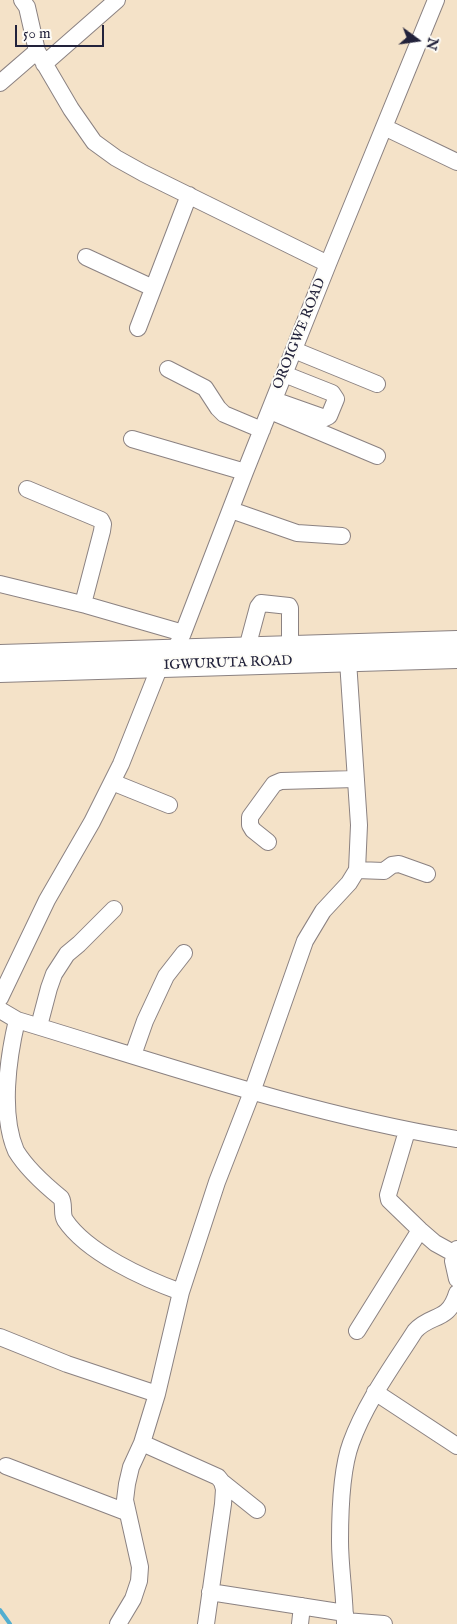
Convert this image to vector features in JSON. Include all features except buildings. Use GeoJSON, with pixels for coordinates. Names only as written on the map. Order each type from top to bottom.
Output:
{"type":"FeatureCollection","features":[{"type":"Feature","properties":{"kind":"main road","name":"IGWURUTA ROAD"},"geometry":{"type":"LineString","coordinates":[[0,655],[179,641],[247,648],[457,641]]}},
{"type":"Feature","properties":{"kind":"main road","name":"IGWURUTA ROAD"},"geometry":{"type":"LineString","coordinates":[[0,672],[457,658]]}},
{"type":"Feature","properties":{"kind":"street"},"geometry":{"type":"LineString","coordinates":[[0,83],[40,58],[117,0]]}},
{"type":"Feature","properties":{"kind":"street","name":"OROIGWE ROAD"},"geometry":{"type":"LineString","coordinates":[[160,666],[179,641],[328,264],[436,0]]}},
{"type":"Feature","properties":{"kind":"street"},"geometry":{"type":"LineString","coordinates":[[28,2],[40,58],[71,110],[94,142],[116,158],[328,264]]}},
{"type":"Feature","properties":{"kind":"street"},"geometry":{"type":"LineString","coordinates":[[384,127],[457,162]]}},
{"type":"Feature","properties":{"kind":"street"},"geometry":{"type":"LineString","coordinates":[[138,328],[189,196]]}},
{"type":"Feature","properties":{"kind":"street"},"geometry":{"type":"LineString","coordinates":[[86,257],[154,288]]}},
{"type":"Feature","properties":{"kind":"street"},"geometry":{"type":"LineString","coordinates":[[294,350],[376,384]]}},
{"type":"Feature","properties":{"kind":"street"},"geometry":{"type":"LineString","coordinates":[[168,369],[205,388],[224,414],[262,430]]}},
{"type":"Feature","properties":{"kind":"street"},"geometry":{"type":"LineString","coordinates":[[272,405],[296,408],[325,418],[329,416],[336,399],[334,395],[284,374]]}},
{"type":"Feature","properties":{"kind":"street"},"geometry":{"type":"LineString","coordinates":[[296,408],[306,383]]}},
{"type":"Feature","properties":{"kind":"street"},"geometry":{"type":"LineString","coordinates":[[272,405],[377,456]]}},
{"type":"Feature","properties":{"kind":"street"},"geometry":{"type":"LineString","coordinates":[[132,439],[245,472]]}},
{"type":"Feature","properties":{"kind":"street"},"geometry":{"type":"LineString","coordinates":[[28,488],[102,522],[102,531],[84,600],[86,604]]}},
{"type":"Feature","properties":{"kind":"street"},"geometry":{"type":"LineString","coordinates":[[231,510],[297,533],[342,536]]}},
{"type":"Feature","properties":{"kind":"street"},"geometry":{"type":"LineString","coordinates":[[0,584],[86,604],[179,641]]}},
{"type":"Feature","properties":{"kind":"street"},"geometry":{"type":"LineString","coordinates":[[247,648],[258,607],[261,604],[288,606],[290,608],[290,646]]}},
{"type":"Feature","properties":{"kind":"street"},"geometry":{"type":"LineString","coordinates":[[118,1624],[133,1599],[140,1566],[124,1500],[127,1484],[131,1467],[142,1443],[157,1394],[181,1292],[217,1182],[252,1092],[306,941],[323,911],[350,883],[357,870],[359,825],[348,661]]}},
{"type":"Feature","properties":{"kind":"street"},"geometry":{"type":"LineString","coordinates":[[0,998],[47,900],[92,822],[121,764],[160,666]]}},
{"type":"Feature","properties":{"kind":"street"},"geometry":{"type":"LineString","coordinates":[[268,842],[250,825],[250,817],[274,784],[281,781],[356,779]]}},
{"type":"Feature","properties":{"kind":"street"},"geometry":{"type":"LineString","coordinates":[[112,782],[169,805]]}},
{"type":"Feature","properties":{"kind":"street"},"geometry":{"type":"LineString","coordinates":[[357,870],[384,871],[392,865],[399,864],[427,874]]}},
{"type":"Feature","properties":{"kind":"street"},"geometry":{"type":"LineString","coordinates":[[39,1026],[54,974],[66,954],[80,944],[114,909]]}},
{"type":"Feature","properties":{"kind":"street"},"geometry":{"type":"LineString","coordinates":[[133,1055],[145,1021],[166,976],[184,953]]}},
{"type":"Feature","properties":{"kind":"street"},"geometry":{"type":"LineString","coordinates":[[0,1010],[18,1020],[252,1092],[341,1116],[407,1131],[457,1139]]}},
{"type":"Feature","properties":{"kind":"street"},"geometry":{"type":"LineString","coordinates":[[18,1020],[8,1057],[5,1079],[6,1110],[10,1135],[16,1150],[26,1165],[61,1198],[65,1220],[79,1236],[126,1270],[181,1292]]}},
{"type":"Feature","properties":{"kind":"street"},"geometry":{"type":"LineString","coordinates":[[407,1131],[388,1200],[435,1243],[456,1251],[453,1261],[457,1279]]}},
{"type":"Feature","properties":{"kind":"street"},"geometry":{"type":"LineString","coordinates":[[357,1331],[420,1230]]}},
{"type":"Feature","properties":{"kind":"street"},"geometry":{"type":"LineString","coordinates":[[345,1619],[340,1542],[343,1489],[351,1442],[375,1392],[415,1331],[424,1323],[446,1313],[454,1303],[457,1293]]}},
{"type":"Feature","properties":{"kind":"street"},"geometry":{"type":"LineString","coordinates":[[0,1337],[67,1364],[157,1394]]}},
{"type":"Feature","properties":{"kind":"street"},"geometry":{"type":"LineString","coordinates":[[375,1392],[457,1446]]}},
{"type":"Feature","properties":{"kind":"street"},"geometry":{"type":"LineString","coordinates":[[142,1443],[218,1477],[257,1510]]}},
{"type":"Feature","properties":{"kind":"street"},"geometry":{"type":"LineString","coordinates":[[6,1466],[126,1512]]}},
{"type":"Feature","properties":{"kind":"street"},"geometry":{"type":"LineString","coordinates":[[206,1624],[223,1504],[224,1488],[222,1482]]}},
{"type":"Feature","properties":{"kind":"street"},"geometry":{"type":"LineString","coordinates":[[210,1592],[302,1606],[345,1619],[384,1624]]}},
{"type":"Feature","properties":{"kind":"street"},"geometry":{"type":"LineString","coordinates":[[300,1624],[302,1606]]}},
{"type":"Feature","properties":{"kind":"waterway"},"geometry":{"type":"LineString","coordinates":[[0,1610],[10,1624]]}}]}
